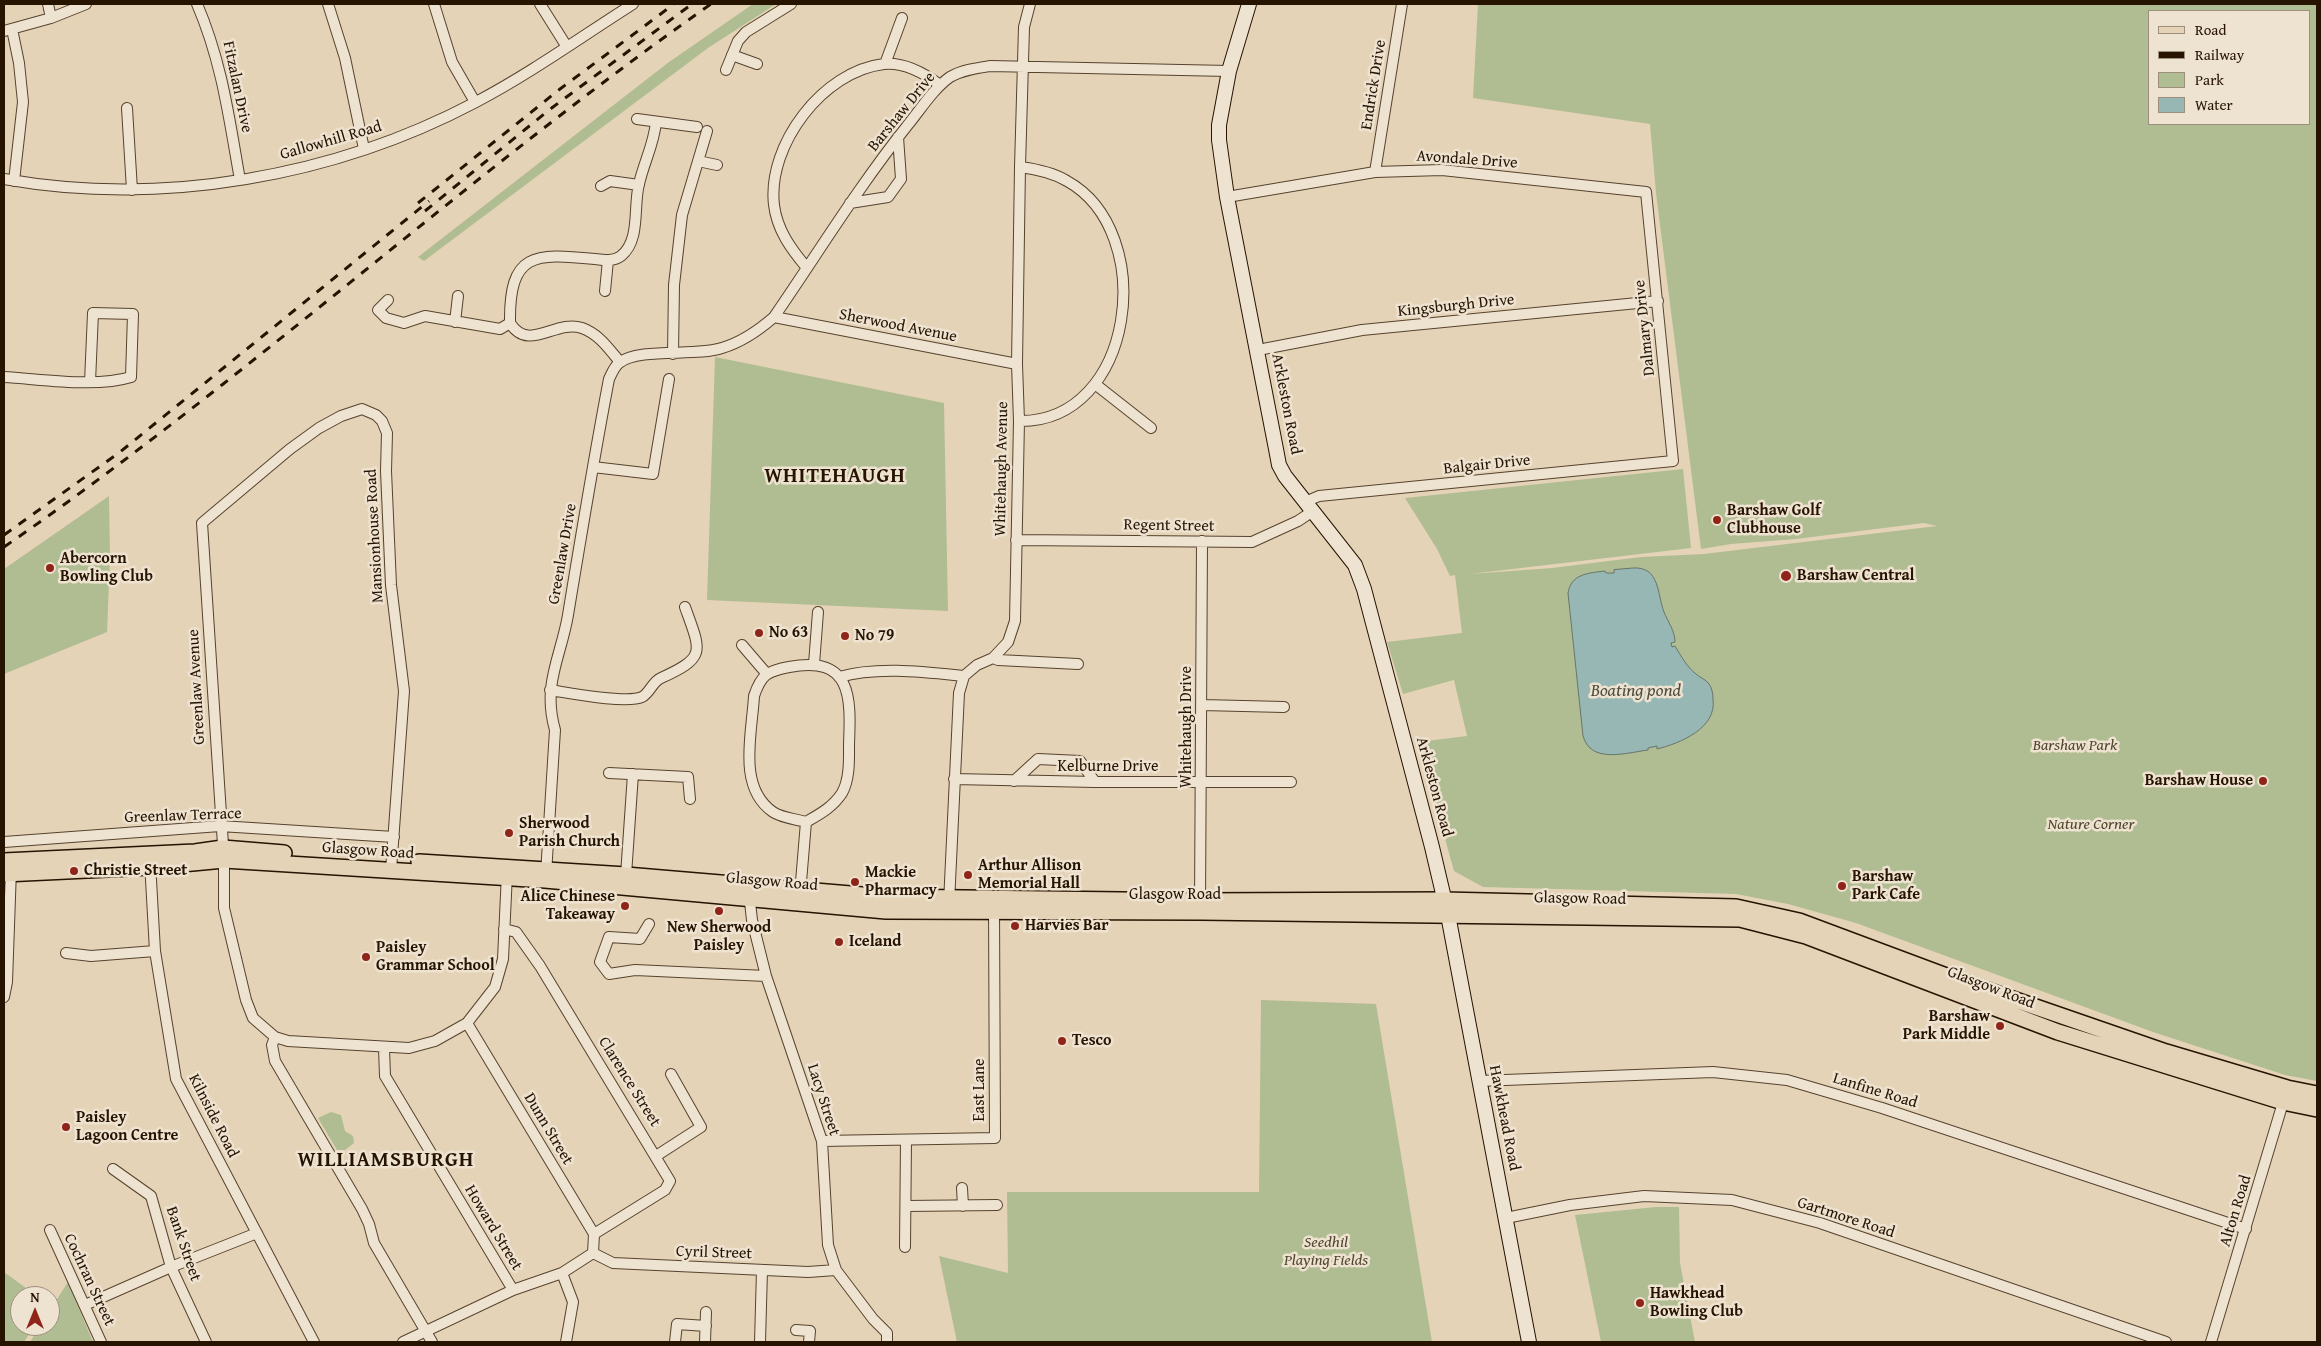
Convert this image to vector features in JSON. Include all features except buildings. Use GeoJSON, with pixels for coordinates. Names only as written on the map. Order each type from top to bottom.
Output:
{"type":"FeatureCollection","features":[{"type":"Feature","properties":{"kind":"main road","name":"Glasgow Road"},"geometry":{"type":"LineString","coordinates":[[7,867],[150,860],[223,854],[507,872],[749,891],[800,896],[886,911],[949,905],[1446,907],[1470,902],[1736,907],[1777,915],[1843,936],[1948,977],[2285,1095],[2317,1109]]}},
{"type":"Feature","properties":{"kind":"main road","name":"Glasgow Road"},"geometry":{"type":"LineString","coordinates":[[546,875],[626,874],[749,891]]}},
{"type":"Feature","properties":{"kind":"main road","name":"Glasgow Road"},"geometry":{"type":"LineString","coordinates":[[2285,1095],[2317,1094]]}},
{"type":"Feature","properties":{"kind":"street"},"geometry":{"type":"LineString","coordinates":[[48,4],[51,18]]}},
{"type":"Feature","properties":{"kind":"street"},"geometry":{"type":"LineString","coordinates":[[9,180],[23,102],[19,63],[8,30],[51,18],[86,4]]}},
{"type":"Feature","properties":{"kind":"street","name":"Fitzalan Drive"},"geometry":{"type":"LineString","coordinates":[[197,4],[211,36],[228,101],[240,180]]}},
{"type":"Feature","properties":{"kind":"street"},"geometry":{"type":"LineString","coordinates":[[328,4],[345,58],[364,149]]}},
{"type":"Feature","properties":{"kind":"street"},"geometry":{"type":"LineString","coordinates":[[434,4],[452,62],[476,102]]}},
{"type":"Feature","properties":{"kind":"street"},"geometry":{"type":"LineString","coordinates":[[540,4],[567,47]]}},
{"type":"Feature","properties":{"kind":"street","name":"Gallowhill Road"},"geometry":{"type":"LineString","coordinates":[[9,180],[52,186],[132,190],[170,188],[240,180],[313,164],[405,135],[476,102],[567,47],[633,4]]}},
{"type":"Feature","properties":{"kind":"street"},"geometry":{"type":"LineString","coordinates":[[726,70],[738,41],[746,32],[791,4]]}},
{"type":"Feature","properties":{"kind":"street","name":"Whitehaugh Avenue"},"geometry":{"type":"LineString","coordinates":[[964,676],[977,666],[993,658],[1008,642],[1015,621],[1022,66],[1024,27],[1030,4]]}},
{"type":"Feature","properties":{"kind":"street","name":"Arkleston Road"},"geometry":{"type":"LineString","coordinates":[[1249,4],[1230,71],[1219,125],[1220,154],[1279,465],[1354,565],[1364,589],[1446,907]]}},
{"type":"Feature","properties":{"kind":"street","name":"Endrick Drive"},"geometry":{"type":"LineString","coordinates":[[1376,172],[1402,4]]}},
{"type":"Feature","properties":{"kind":"street"},"geometry":{"type":"LineString","coordinates":[[885,64],[902,18]]}},
{"type":"Feature","properties":{"kind":"street"},"geometry":{"type":"LineString","coordinates":[[732,55],[757,64]]}},
{"type":"Feature","properties":{"kind":"street"},"geometry":{"type":"LineString","coordinates":[[807,268],[790,247],[779,228],[774,208],[773,191],[775,176],[785,146],[807,110],[831,88],[855,72],[885,64],[919,70],[940,85]]}},
{"type":"Feature","properties":{"kind":"street","name":"Barshaw Drive"},"geometry":{"type":"LineString","coordinates":[[673,354],[720,349],[743,340],[774,317],[850,203],[898,137],[940,85],[952,76],[970,69],[990,66],[1230,71]]}},
{"type":"Feature","properties":{"kind":"street"},"geometry":{"type":"LineString","coordinates":[[127,108],[132,190]]}},
{"type":"Feature","properties":{"kind":"street"},"geometry":{"type":"LineString","coordinates":[[510,323],[522,335],[529,337],[563,327],[584,329],[604,343],[620,362],[634,356],[673,354],[674,285],[682,215],[698,161],[702,129],[637,119]]}},
{"type":"Feature","properties":{"kind":"street"},"geometry":{"type":"LineString","coordinates":[[510,323],[516,275],[522,267],[541,257],[551,255],[608,260],[621,256],[629,246],[634,231],[639,184],[654,140],[656,122]]}},
{"type":"Feature","properties":{"kind":"street"},"geometry":{"type":"LineString","coordinates":[[850,203],[888,197],[901,179],[898,137]]}},
{"type":"Feature","properties":{"kind":"street"},"geometry":{"type":"LineString","coordinates":[[698,161],[717,165]]}},
{"type":"Feature","properties":{"kind":"street"},"geometry":{"type":"LineString","coordinates":[[1019,421],[1038,420],[1063,410],[1095,384],[1116,344],[1124,311],[1121,257],[1104,220],[1094,204],[1068,181],[1044,171],[1020,167]]}},
{"type":"Feature","properties":{"kind":"street","name":"Avondale Drive"},"geometry":{"type":"LineString","coordinates":[[1227,197],[1376,172],[1442,170],[1646,192]]}},
{"type":"Feature","properties":{"kind":"street"},"geometry":{"type":"LineString","coordinates":[[602,186],[610,181],[639,184]]}},
{"type":"Feature","properties":{"kind":"street","name":"Dalmary Drive"},"geometry":{"type":"LineString","coordinates":[[1646,192],[1673,461]]}},
{"type":"Feature","properties":{"kind":"street"},"geometry":{"type":"LineString","coordinates":[[605,291],[608,260]]}},
{"type":"Feature","properties":{"kind":"street"},"geometry":{"type":"LineString","coordinates":[[454,322],[458,296]]}},
{"type":"Feature","properties":{"kind":"street"},"geometry":{"type":"LineString","coordinates":[[388,300],[378,310],[394,321],[404,323],[425,316],[500,329],[510,323]]}},
{"type":"Feature","properties":{"kind":"street","name":"Kingsburgh Drive"},"geometry":{"type":"LineString","coordinates":[[1258,350],[1362,330],[1658,301]]}},
{"type":"Feature","properties":{"kind":"street"},"geometry":{"type":"LineString","coordinates":[[4,377],[90,382],[110,382],[130,377],[133,314],[93,313],[90,382]]}},
{"type":"Feature","properties":{"kind":"street","name":"Sherwood Avenue"},"geometry":{"type":"LineString","coordinates":[[774,317],[1017,364]]}},
{"type":"Feature","properties":{"kind":"street","name":"Greenlaw Drive"},"geometry":{"type":"LineString","coordinates":[[546,875],[556,730],[552,718],[550,690],[555,660],[567,621],[609,379],[620,362]]}},
{"type":"Feature","properties":{"kind":"street"},"geometry":{"type":"LineString","coordinates":[[593,467],[653,474],[669,379]]}},
{"type":"Feature","properties":{"kind":"street"},"geometry":{"type":"LineString","coordinates":[[1095,384],[1151,428]]}},
{"type":"Feature","properties":{"kind":"street","name":"Mansionhouse Road"},"geometry":{"type":"LineString","coordinates":[[202,523],[290,449],[319,428],[341,416],[362,409],[376,415],[382,421],[387,433],[386,471],[390,585],[404,691],[392,865]]}},
{"type":"Feature","properties":{"kind":"street","name":"Balgair Drive"},"geometry":{"type":"LineString","coordinates":[[1309,506],[1319,496],[1673,461]]}},
{"type":"Feature","properties":{"kind":"street","name":"Regent Street"},"geometry":{"type":"LineString","coordinates":[[1016,540],[1252,542],[1298,521],[1309,506]]}},
{"type":"Feature","properties":{"kind":"street","name":"Greenlaw Avenue"},"geometry":{"type":"LineString","coordinates":[[202,523],[223,854],[224,908],[246,1000],[253,1018],[275,1037]]}},
{"type":"Feature","properties":{"kind":"street","name":"Whitehaugh Drive"},"geometry":{"type":"LineString","coordinates":[[1200,907],[1202,541]]}},
{"type":"Feature","properties":{"kind":"street"},"geometry":{"type":"LineString","coordinates":[[550,690],[630,700],[646,695],[657,680],[687,666],[693,659],[697,649],[697,640],[685,607]]}},
{"type":"Feature","properties":{"kind":"street"},"geometry":{"type":"LineString","coordinates":[[814,664],[818,612]]}},
{"type":"Feature","properties":{"kind":"street"},"geometry":{"type":"LineString","coordinates":[[742,644],[766,674]]}},
{"type":"Feature","properties":{"kind":"street"},"geometry":{"type":"LineString","coordinates":[[993,658],[998,660],[1078,664]]}},
{"type":"Feature","properties":{"kind":"street"},"geometry":{"type":"LineString","coordinates":[[814,664],[828,669],[839,677],[848,691],[850,710],[848,771],[843,791],[828,810],[806,822],[774,813],[761,800],[751,781],[749,773],[754,696],[758,685],[766,674],[797,665],[814,664]]}},
{"type":"Feature","properties":{"kind":"street"},"geometry":{"type":"LineString","coordinates":[[839,677],[859,671],[880,670],[964,676],[958,693],[949,905]]}},
{"type":"Feature","properties":{"kind":"street"},"geometry":{"type":"LineString","coordinates":[[1202,705],[1284,707]]}},
{"type":"Feature","properties":{"kind":"street"},"geometry":{"type":"LineString","coordinates":[[1014,781],[1038,759],[1080,761],[1095,782]]}},
{"type":"Feature","properties":{"kind":"street"},"geometry":{"type":"LineString","coordinates":[[609,773],[688,777],[690,799]]}},
{"type":"Feature","properties":{"kind":"street"},"geometry":{"type":"LineString","coordinates":[[626,874],[633,774]]}},
{"type":"Feature","properties":{"kind":"street","name":"Kelburne Drive"},"geometry":{"type":"LineString","coordinates":[[954,779],[1095,782],[1291,782]]}},
{"type":"Feature","properties":{"kind":"street"},"geometry":{"type":"LineString","coordinates":[[800,896],[806,822]]}},
{"type":"Feature","properties":{"kind":"street","name":"Greenlaw Terrace"},"geometry":{"type":"LineString","coordinates":[[4,842],[220,826],[394,837]]}},
{"type":"Feature","properties":{"kind":"street","name":"Kilnside Road"},"geometry":{"type":"LineString","coordinates":[[150,860],[155,951],[176,1079],[314,1342]]}},
{"type":"Feature","properties":{"kind":"street"},"geometry":{"type":"LineString","coordinates":[[4,997],[7,867]]}},
{"type":"Feature","properties":{"kind":"street"},"geometry":{"type":"LineString","coordinates":[[432,1342],[374,1243],[369,1224],[362,1209],[275,1061],[272,1046],[275,1037],[288,1042],[409,1048],[435,1042],[467,1023],[495,987],[503,959],[507,872]]}},
{"type":"Feature","properties":{"kind":"street","name":"Lacy Street"},"geometry":{"type":"LineString","coordinates":[[749,891],[766,976],[822,1141],[828,1245],[836,1270],[873,1319],[887,1332],[887,1342]]}},
{"type":"Feature","properties":{"kind":"street","name":"East Lane"},"geometry":{"type":"LineString","coordinates":[[822,1141],[995,1138],[994,906]]}},
{"type":"Feature","properties":{"kind":"street","name":"Hawkhead Road"},"geometry":{"type":"LineString","coordinates":[[1446,907],[1529,1342]]}},
{"type":"Feature","properties":{"kind":"street"},"geometry":{"type":"LineString","coordinates":[[649,924],[640,939],[609,936],[600,962],[609,974],[635,970],[766,976]]}},
{"type":"Feature","properties":{"kind":"street","name":"Clarence Street"},"geometry":{"type":"LineString","coordinates":[[504,929],[516,932],[540,966],[670,1181],[665,1190],[594,1234]]}},
{"type":"Feature","properties":{"kind":"street"},"geometry":{"type":"LineString","coordinates":[[66,953],[91,956],[155,951]]}},
{"type":"Feature","properties":{"kind":"street","name":"Dunn Street"},"geometry":{"type":"LineString","coordinates":[[467,1023],[594,1234]]}},
{"type":"Feature","properties":{"kind":"street","name":"Howard Street"},"geometry":{"type":"LineString","coordinates":[[384,1048],[385,1076],[513,1290]]}},
{"type":"Feature","properties":{"kind":"street","name":"Lanfine Road"},"geometry":{"type":"LineString","coordinates":[[1479,1081],[1713,1072],[1787,1080],[1882,1108],[2246,1229]]}},
{"type":"Feature","properties":{"kind":"street"},"geometry":{"type":"LineString","coordinates":[[656,1156],[701,1127],[671,1074]]}},
{"type":"Feature","properties":{"kind":"street","name":"Alton Road"},"geometry":{"type":"LineString","coordinates":[[2211,1342],[2285,1095]]}},
{"type":"Feature","properties":{"kind":"street"},"geometry":{"type":"LineString","coordinates":[[905,1247],[906,1140]]}},
{"type":"Feature","properties":{"kind":"street","name":"Bank Street"},"geometry":{"type":"LineString","coordinates":[[113,1169],[151,1196],[171,1267],[206,1342]]}},
{"type":"Feature","properties":{"kind":"street"},"geometry":{"type":"LineString","coordinates":[[962,1188],[963,1206]]}},
{"type":"Feature","properties":{"kind":"street","name":"Gartmore Road"},"geometry":{"type":"LineString","coordinates":[[1506,1218],[1570,1205],[1644,1196],[1732,1200],[1820,1223],[2166,1342]]}},
{"type":"Feature","properties":{"kind":"street"},"geometry":{"type":"LineString","coordinates":[[906,1206],[997,1206]]}},
{"type":"Feature","properties":{"kind":"street","name":"Cochran Street"},"geometry":{"type":"LineString","coordinates":[[50,1230],[101,1342]]}},
{"type":"Feature","properties":{"kind":"street"},"geometry":{"type":"LineString","coordinates":[[85,1305],[171,1267],[257,1233]]}},
{"type":"Feature","properties":{"kind":"street"},"geometry":{"type":"LineString","coordinates":[[403,1342],[513,1290],[562,1273],[593,1253],[594,1234]]}},
{"type":"Feature","properties":{"kind":"street","name":"Cyril Street"},"geometry":{"type":"LineString","coordinates":[[593,1253],[613,1263],[808,1272],[836,1270]]}},
{"type":"Feature","properties":{"kind":"street"},"geometry":{"type":"LineString","coordinates":[[760,1342],[762,1270]]}},
{"type":"Feature","properties":{"kind":"street"},"geometry":{"type":"LineString","coordinates":[[562,1273],[573,1302],[566,1342]]}},
{"type":"Feature","properties":{"kind":"street"},"geometry":{"type":"LineString","coordinates":[[705,1342],[706,1312]]}},
{"type":"Feature","properties":{"kind":"street"},"geometry":{"type":"LineString","coordinates":[[675,1342],[677,1324],[706,1326]]}},
{"type":"Feature","properties":{"kind":"street"},"geometry":{"type":"LineString","coordinates":[[796,1330],[810,1330],[809,1342]]}},
{"type":"Feature","properties":{"kind":"green space"},"geometry":{"type":"Polygon","coordinates":[[[753,4],[776,4],[708,48],[424,261],[418,257],[669,62],[753,4]]]}},
{"type":"Feature","properties":{"kind":"green space"},"geometry":{"type":"Polygon","coordinates":[[[1478,4],[2317,4],[2317,1081],[2285,1075],[2153,1032],[1856,923],[1788,904],[1736,894],[1483,887],[1454,871],[1418,742],[1467,736],[1454,680],[1403,694],[1387,642],[1462,633],[1455,575],[1450,576],[1437,549],[1405,498],[1683,469],[1691,548],[1470,574],[1552,568],[1641,557],[1704,554],[1937,526],[1924,523],[1701,549],[1656,193],[1650,124],[1473,98],[1478,4]]]}},
{"type":"Feature","properties":{"kind":"green space"},"geometry":{"type":"Polygon","coordinates":[[[715,357],[944,403],[948,611],[707,600],[715,357]]]}},
{"type":"Feature","properties":{"kind":"green space"},"geometry":{"type":"Polygon","coordinates":[[[109,496],[110,559],[107,632],[4,674],[4,569],[109,496]]]}},
{"type":"Feature","properties":{"kind":"green space","name":"Seedhil Playing Fields"},"geometry":{"type":"Polygon","coordinates":[[[1261,1000],[1376,1004],[1432,1342],[957,1342],[939,1256],[1008,1273],[1007,1192],[1259,1192],[1261,1000]]]}},
{"type":"Feature","properties":{"kind":"green space"},"geometry":{"type":"Polygon","coordinates":[[[331,1112],[341,1115],[345,1131],[353,1136],[354,1143],[345,1150],[337,1150],[318,1118],[331,1112]]]}},
{"type":"Feature","properties":{"kind":"green space","name":"Hawkhead Bowling Club"},"geometry":{"type":"Polygon","coordinates":[[[1656,1207],[1679,1207],[1680,1263],[1695,1342],[1601,1342],[1575,1215],[1656,1207]]]}},
{"type":"Feature","properties":{"kind":"green space"},"geometry":{"type":"Polygon","coordinates":[[[4,1272],[23,1286],[10,1286],[10,1336],[28,1336],[24,1342],[4,1342],[4,1272]]]}},
{"type":"Feature","properties":{"kind":"green space"},"geometry":{"type":"Polygon","coordinates":[[[68,1282],[93,1342],[30,1342],[34,1336],[60,1336],[60,1294],[68,1282]]]}},
{"type":"Feature","properties":{"kind":"water","name":"Boating pond"},"geometry":{"type":"Polygon","coordinates":[[[1642,569],[1653,576],[1664,612],[1674,634],[1675,642],[1671,643],[1672,647],[1675,646],[1690,668],[1711,687],[1713,709],[1703,726],[1695,733],[1676,743],[1657,749],[1657,746],[1648,748],[1648,750],[1629,753],[1601,754],[1587,745],[1583,736],[1568,593],[1573,582],[1581,576],[1605,571],[1606,573],[1614,573],[1614,570],[1642,569]]]}},
{"type":"Feature","properties":{"kind":"railway"},"geometry":{"type":"LineString","coordinates":[[418,203],[560,89],[674,4]]}},
{"type":"Feature","properties":{"kind":"railway"},"geometry":{"type":"LineString","coordinates":[[425,211],[549,110],[692,4]]}},
{"type":"Feature","properties":{"kind":"railway"},"geometry":{"type":"LineString","coordinates":[[4,547],[184,415],[532,137],[621,69],[711,4]]}},
{"type":"Feature","properties":{"kind":"railway"},"geometry":{"type":"LineString","coordinates":[[4,535],[120,452],[429,201]]}},
{"type":"Feature","properties":{"kind":"place","name":"Barshaw Golf Clubhouse"},"geometry":{"type":"Point","coordinates":[1717,520]}},
{"type":"Feature","properties":{"kind":"place","name":"Abercorn Bowling Club"},"geometry":{"type":"Point","coordinates":[50,568]}},
{"type":"Feature","properties":{"kind":"place","name":"Barshaw Central"},"geometry":{"type":"Point","coordinates":[1786,576]}},
{"type":"Feature","properties":{"kind":"place","name":"No 63"},"geometry":{"type":"Point","coordinates":[759,633]}},
{"type":"Feature","properties":{"kind":"place","name":"No 79"},"geometry":{"type":"Point","coordinates":[845,636]}},
{"type":"Feature","properties":{"kind":"place","name":"Barshaw House"},"geometry":{"type":"Point","coordinates":[2263,781]}},
{"type":"Feature","properties":{"kind":"place","name":"Sherwood Parish Church"},"geometry":{"type":"Point","coordinates":[509,833]}},
{"type":"Feature","properties":{"kind":"place","name":"Christie Street"},"geometry":{"type":"Point","coordinates":[74,871]}},
{"type":"Feature","properties":{"kind":"place","name":"Arthur Allison Memorial Hall"},"geometry":{"type":"Point","coordinates":[968,875]}},
{"type":"Feature","properties":{"kind":"place","name":"Mackie Pharmacy"},"geometry":{"type":"Point","coordinates":[855,882]}},
{"type":"Feature","properties":{"kind":"place","name":"Barshaw Park Cafe"},"geometry":{"type":"Point","coordinates":[1842,886]}},
{"type":"Feature","properties":{"kind":"place","name":"Alice Chinese Takeaway"},"geometry":{"type":"Point","coordinates":[625,906]}},
{"type":"Feature","properties":{"kind":"place","name":"New Sherwood Paisley"},"geometry":{"type":"Point","coordinates":[719,911]}},
{"type":"Feature","properties":{"kind":"place","name":"Harvies Bar"},"geometry":{"type":"Point","coordinates":[1015,926]}},
{"type":"Feature","properties":{"kind":"place","name":"Iceland"},"geometry":{"type":"Point","coordinates":[839,942]}},
{"type":"Feature","properties":{"kind":"place","name":"Paisley Grammar School"},"geometry":{"type":"Point","coordinates":[366,957]}},
{"type":"Feature","properties":{"kind":"place","name":"Barshaw Park Middle"},"geometry":{"type":"Point","coordinates":[2000,1026]}},
{"type":"Feature","properties":{"kind":"place","name":"Tesco"},"geometry":{"type":"Point","coordinates":[1062,1041]}},
{"type":"Feature","properties":{"kind":"place","name":"Paisley Lagoon Centre"},"geometry":{"type":"Point","coordinates":[66,1127]}},
{"type":"Feature","properties":{"kind":"place","name":"Hawkhead Bowling Club"},"geometry":{"type":"Point","coordinates":[1640,1303]}},
{"type":"Feature","properties":{"kind":"district","name":"WHITEHAUGH"},"geometry":{"type":"Point","coordinates":[835,477]}},
{"type":"Feature","properties":{"kind":"district","name":"WILLIAMSBURGH"},"geometry":{"type":"Point","coordinates":[386,1161]}},
{"type":"Feature","properties":{"kind":"park label","name":"Barshaw Park"},"geometry":{"type":"Point","coordinates":[2075,746]}},
{"type":"Feature","properties":{"kind":"park label","name":"Nature Corner"},"geometry":{"type":"Point","coordinates":[2091,825]}}]}
